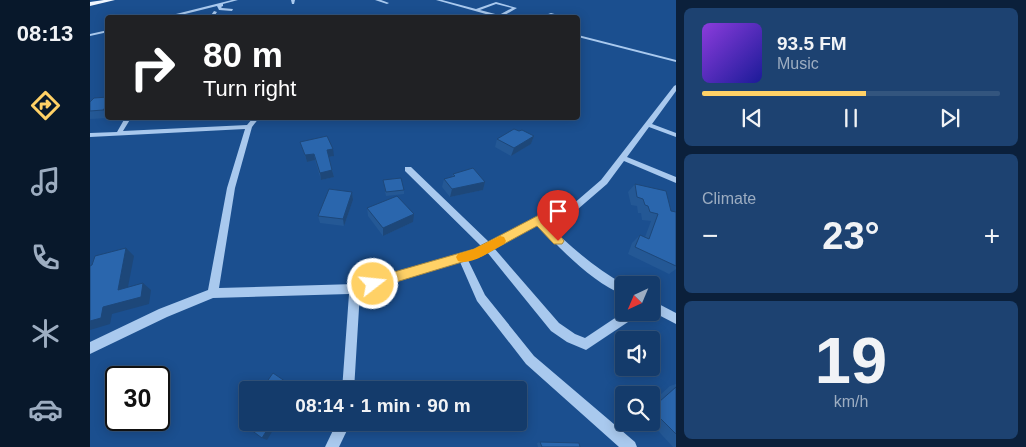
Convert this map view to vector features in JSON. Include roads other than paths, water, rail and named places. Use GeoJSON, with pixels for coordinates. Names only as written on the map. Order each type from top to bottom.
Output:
{"type":"FeatureCollection","features":[{"type":"Feature","properties":{"kind":"main road"},"geometry":{"type":"LineString","coordinates":[[91,1],[113,0]]}},
{"type":"Feature","properties":{"kind":"street"},"geometry":{"type":"LineString","coordinates":[[173,15],[236,0]]}},
{"type":"Feature","properties":{"kind":"street"},"geometry":{"type":"LineString","coordinates":[[378,0],[387,3]]}},
{"type":"Feature","properties":{"kind":"street"},"geometry":{"type":"LineString","coordinates":[[438,0],[496,15]]}},
{"type":"Feature","properties":{"kind":"street"},"geometry":{"type":"LineString","coordinates":[[213,15],[220,9],[219,6],[224,3]]}},
{"type":"Feature","properties":{"kind":"street"},"geometry":{"type":"LineString","coordinates":[[477,10],[496,3],[515,8],[502,15]]}},
{"type":"Feature","properties":{"kind":"street"},"geometry":{"type":"LineString","coordinates":[[200,9],[232,10]]}},
{"type":"Feature","properties":{"kind":"street"},"geometry":{"type":"LineString","coordinates":[[184,12],[215,12]]}},
{"type":"Feature","properties":{"kind":"street"},"geometry":{"type":"LineString","coordinates":[[90,35],[105,32]]}},
{"type":"Feature","properties":{"kind":"street"},"geometry":{"type":"LineString","coordinates":[[580,37],[676,61]]}},
{"type":"Feature","properties":{"kind":"street"},"geometry":{"type":"LineString","coordinates":[[90,348],[163,313],[213,293],[355,289],[462,257],[488,247],[539,220],[575,207],[604,182],[676,86]]}},
{"type":"Feature","properties":{"kind":"street"},"geometry":{"type":"LineString","coordinates":[[119,133],[127,120]]}},
{"type":"Feature","properties":{"kind":"street"},"geometry":{"type":"LineString","coordinates":[[213,293],[231,188],[249,127],[254,120]]}},
{"type":"Feature","properties":{"kind":"street"},"geometry":{"type":"LineString","coordinates":[[647,124],[676,135]]}},
{"type":"Feature","properties":{"kind":"street"},"geometry":{"type":"LineString","coordinates":[[90,135],[249,127]]}},
{"type":"Feature","properties":{"kind":"street"},"geometry":{"type":"LineString","coordinates":[[622,158],[676,180]]}},
{"type":"Feature","properties":{"kind":"street"},"geometry":{"type":"LineString","coordinates":[[408,169],[488,247],[555,327],[571,338],[586,344],[619,321]]}},
{"type":"Feature","properties":{"kind":"street"},"geometry":{"type":"LineString","coordinates":[[539,220],[558,241],[578,258],[615,284]]}},
{"type":"Feature","properties":{"kind":"street"},"geometry":{"type":"LineString","coordinates":[[462,257],[481,298],[530,360],[630,447]]}},
{"type":"Feature","properties":{"kind":"street"},"geometry":{"type":"LineString","coordinates":[[349,381],[355,289]]}},
{"type":"Feature","properties":{"kind":"street"},"geometry":{"type":"LineString","coordinates":[[660,310],[676,319]]}},
{"type":"Feature","properties":{"kind":"street"},"geometry":{"type":"LineString","coordinates":[[332,447],[340,431]]}}]}
